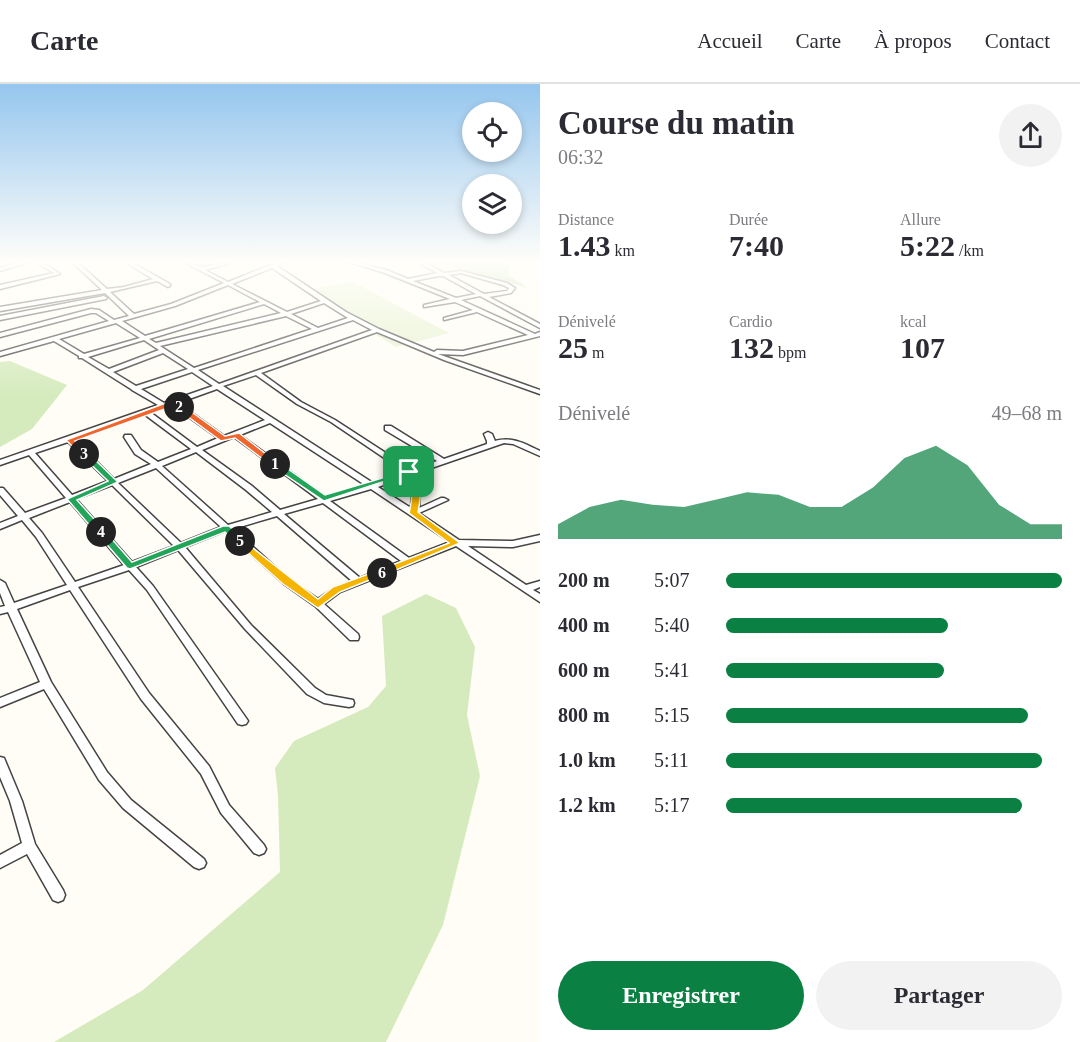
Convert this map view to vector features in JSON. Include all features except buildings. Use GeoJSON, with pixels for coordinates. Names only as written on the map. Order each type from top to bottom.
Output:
{"type":"FeatureCollection","features":[{"type":"Feature","properties":{"kind":"street"},"geometry":{"type":"LineString","coordinates":[[0,309],[17,307]]}},
{"type":"Feature","properties":{"kind":"street"},"geometry":{"type":"LineString","coordinates":[[0,318],[51,307]]}},
{"type":"Feature","properties":{"kind":"street"},"geometry":{"type":"LineString","coordinates":[[123,307],[133,316]]}},
{"type":"Feature","properties":{"kind":"street"},"geometry":{"type":"LineString","coordinates":[[0,354],[116,322],[161,307]]}},
{"type":"Feature","properties":{"kind":"street"},"geometry":{"type":"LineString","coordinates":[[81,357],[250,307]]}},
{"type":"Feature","properties":{"kind":"street"},"geometry":{"type":"LineString","coordinates":[[270,307],[316,329]]}},
{"type":"Feature","properties":{"kind":"street"},"geometry":{"type":"LineString","coordinates":[[155,345],[310,307]]}},
{"type":"Feature","properties":{"kind":"street"},"geometry":{"type":"LineString","coordinates":[[334,307],[420,350],[540,392]]}},
{"type":"Feature","properties":{"kind":"street"},"geometry":{"type":"LineString","coordinates":[[471,307],[537,334]]}},
{"type":"Feature","properties":{"kind":"street"},"geometry":{"type":"LineString","coordinates":[[502,307],[540,326]]}},
{"type":"Feature","properties":{"kind":"street"},"geometry":{"type":"LineString","coordinates":[[446,319],[478,310]]}},
{"type":"Feature","properties":{"kind":"street"},"geometry":{"type":"LineString","coordinates":[[0,335],[98,311],[164,350],[272,420],[540,599]]}},
{"type":"Feature","properties":{"kind":"street"},"geometry":{"type":"LineString","coordinates":[[134,389],[353,318]]}},
{"type":"Feature","properties":{"kind":"street"},"geometry":{"type":"LineString","coordinates":[[0,463],[258,374],[377,330]]}},
{"type":"Feature","properties":{"kind":"street"},"geometry":{"type":"LineString","coordinates":[[420,350],[463,352],[537,334]]}},
{"type":"Feature","properties":{"kind":"street"},"geometry":{"type":"LineString","coordinates":[[55,339],[164,406]]}},
{"type":"Feature","properties":{"kind":"street"},"geometry":{"type":"LineString","coordinates":[[107,372],[164,350]]}},
{"type":"Feature","properties":{"kind":"street"},"geometry":{"type":"LineString","coordinates":[[258,374],[299,403],[333,421],[409,472],[416,484],[417,497],[413,513]]}},
{"type":"Feature","properties":{"kind":"street"},"geometry":{"type":"LineString","coordinates":[[174,403],[224,439]]}},
{"type":"Feature","properties":{"kind":"street"},"geometry":{"type":"LineString","coordinates":[[147,412],[249,488],[359,582]]}},
{"type":"Feature","properties":{"kind":"street"},"geometry":{"type":"LineString","coordinates":[[0,526],[272,420]]}},
{"type":"Feature","properties":{"kind":"street"},"geometry":{"type":"LineString","coordinates":[[388,428],[442,461]]}},
{"type":"Feature","properties":{"kind":"street"},"geometry":{"type":"LineString","coordinates":[[488,434],[491,441],[490,446]]}},
{"type":"Feature","properties":{"kind":"street"},"geometry":{"type":"LineString","coordinates":[[236,435],[408,562]]}},
{"type":"Feature","properties":{"kind":"street"},"geometry":{"type":"LineString","coordinates":[[128,437],[138,452],[157,465],[287,582],[318,604],[354,637]]}},
{"type":"Feature","properties":{"kind":"street"},"geometry":{"type":"LineString","coordinates":[[70,440],[178,545],[248,627],[311,691],[324,699],[349,703]]}},
{"type":"Feature","properties":{"kind":"street"},"geometry":{"type":"LineString","coordinates":[[0,611],[130,566],[178,545],[226,528],[372,486],[490,446],[510,441],[540,454]]}},
{"type":"Feature","properties":{"kind":"street"},"geometry":{"type":"LineString","coordinates":[[32,453],[150,588],[243,721]]}},
{"type":"Feature","properties":{"kind":"street"},"geometry":{"type":"LineString","coordinates":[[0,490],[39,535],[144,696],[205,770],[225,809],[259,849]]}},
{"type":"Feature","properties":{"kind":"street"},"geometry":{"type":"LineString","coordinates":[[413,513],[444,500]]}},
{"type":"Feature","properties":{"kind":"street"},"geometry":{"type":"LineString","coordinates":[[318,604],[337,590],[456,543],[513,543],[540,538]]}},
{"type":"Feature","properties":{"kind":"street"},"geometry":{"type":"LineString","coordinates":[[0,583],[46,684],[103,776],[127,804],[199,863]]}},
{"type":"Feature","properties":{"kind":"street"},"geometry":{"type":"LineString","coordinates":[[525,589],[540,584]]}},
{"type":"Feature","properties":{"kind":"street"},"geometry":{"type":"LineString","coordinates":[[0,703],[46,684]]}},
{"type":"Feature","properties":{"kind":"street"},"geometry":{"type":"LineString","coordinates":[[0,762],[14,795],[28,846],[58,895]]}},
{"type":"Feature","properties":{"kind":"street"},"geometry":{"type":"LineString","coordinates":[[0,862],[28,846]]}},
{"type":"Feature","properties":{"kind":"green space"},"geometry":{"type":"Polygon","coordinates":[[[330,307],[399,307],[449,333],[396,347],[330,307]]]}},
{"type":"Feature","properties":{"kind":"green space"},"geometry":{"type":"Polygon","coordinates":[[[10,361],[67,385],[32,429],[0,447],[0,362],[10,361]]]}},
{"type":"Feature","properties":{"kind":"green space"},"geometry":{"type":"Polygon","coordinates":[[[426,594],[456,608],[475,647],[467,715],[480,776],[443,925],[386,1042],[54,1042],[143,990],[280,872],[275,768],[294,741],[368,707],[386,686],[382,616],[426,594]]]}},
{"type":"Feature","properties":{"kind":"route"},"geometry":{"type":"LineString","coordinates":[[174,403],[224,439],[236,435],[324,499],[372,486],[409,472],[416,484],[417,497],[413,513],[456,543],[337,590],[318,604],[287,582],[226,528],[178,545],[130,566],[72,499],[114,482],[70,440],[174,403]]}}]}
